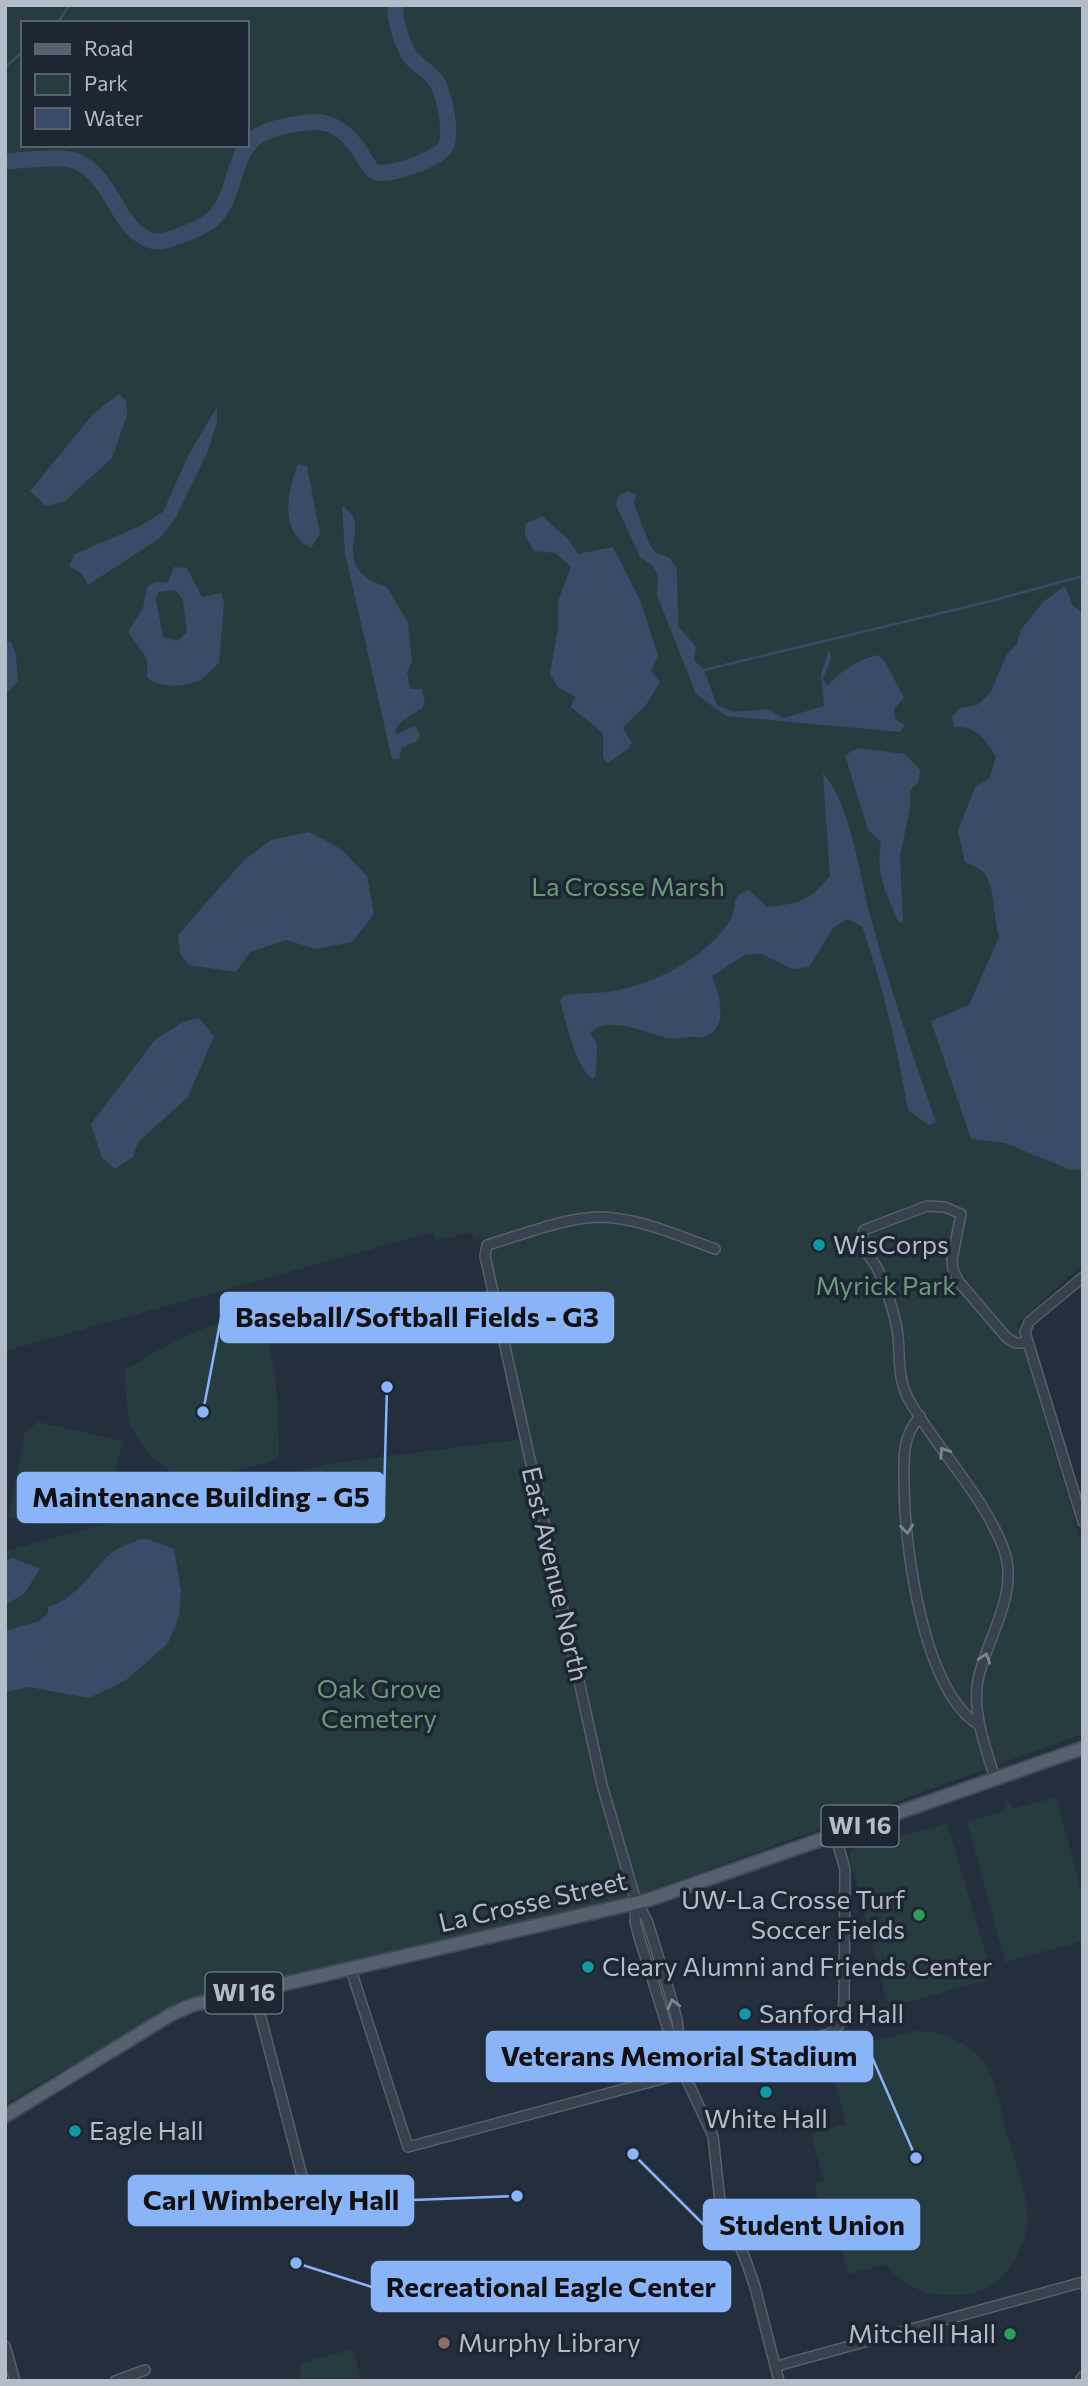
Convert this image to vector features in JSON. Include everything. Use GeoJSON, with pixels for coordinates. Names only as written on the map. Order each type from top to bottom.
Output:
{"type":"FeatureCollection","features":[{"type":"Feature","properties":{"kind":"main road","name":"La Crosse Street"},"geometry":{"type":"LineString","coordinates":[[5,2116],[181,2009],[665,1894],[1083,1748]]}},
{"type":"Feature","properties":{"kind":"street"},"geometry":{"type":"LineString","coordinates":[[995,1778],[979,1725],[978,1681],[1006,1597],[1008,1566],[1004,1550],[986,1514],[909,1399],[901,1381],[894,1314],[878,1271],[862,1244],[864,1230],[927,1206],[945,1207],[961,1214],[952,1260],[955,1276],[1007,1338],[1016,1343],[1028,1343]]}},
{"type":"Feature","properties":{"kind":"street","name":"East Avenue North"},"geometry":{"type":"LineString","coordinates":[[715,1250],[650,1227],[604,1217],[572,1221],[487,1245],[485,1256],[600,1772],[636,1901],[635,1921],[639,1937],[662,2014],[683,2071],[713,2136],[720,2202],[755,2287],[779,2381]]}},
{"type":"Feature","properties":{"kind":"street"},"geometry":{"type":"LineString","coordinates":[[1083,1277],[1029,1322],[1025,1332],[1083,1522]]}},
{"type":"Feature","properties":{"kind":"street"},"geometry":{"type":"LineString","coordinates":[[920,1416],[908,1435],[904,1460],[904,1502],[914,1587],[931,1649],[948,1689],[962,1712],[979,1725]]}},
{"type":"Feature","properties":{"kind":"street"},"geometry":{"type":"LineString","coordinates":[[350,1967],[408,2147],[683,2071],[829,2034],[838,2028],[843,2020],[844,2000],[845,1869],[835,1834]]}},
{"type":"Feature","properties":{"kind":"street"},"geometry":{"type":"LineString","coordinates":[[254,1991],[302,2176]]}},
{"type":"Feature","properties":{"kind":"street"},"geometry":{"type":"LineString","coordinates":[[777,2366],[1083,2282]]}},
{"type":"Feature","properties":{"kind":"street"},"geometry":{"type":"LineString","coordinates":[[5,2346],[15,2381]]}},
{"type":"Feature","properties":{"kind":"street"},"geometry":{"type":"LineString","coordinates":[[115,2381],[145,2370]]}},
{"type":"Feature","properties":{"kind":"green space"},"geometry":{"type":"Polygon","coordinates":[[[5,5],[1083,5],[1083,1264],[1017,1324],[1083,1549],[1083,1734],[640,1894],[180,2002],[5,2104],[5,1551],[328,1464],[529,1438],[486,1237],[474,1240],[471,1232],[436,1241],[433,1232],[5,1351],[5,5]]]}},
{"type":"Feature","properties":{"kind":"green space"},"geometry":{"type":"Polygon","coordinates":[[[253,1318],[262,1323],[272,1356],[279,1458],[203,1478],[175,1475],[150,1456],[129,1425],[124,1370],[202,1329],[219,1323],[253,1318]]]}},
{"type":"Feature","properties":{"kind":"green space"},"geometry":{"type":"Polygon","coordinates":[[[38,1422],[123,1441],[108,1494],[98,1507],[78,1520],[55,1524],[9,1517],[25,1432],[38,1422]]]}},
{"type":"Feature","properties":{"kind":"green space"},"geometry":{"type":"Polygon","coordinates":[[[1006,1797],[1013,1809],[1056,1797],[1083,1897],[1083,1941],[1005,1962],[967,1821],[1005,1811],[1006,1797]]]}},
{"type":"Feature","properties":{"kind":"green space","name":"UW-La Crosse Turf Soccer Fields"},"geometry":{"type":"Polygon","coordinates":[[[947,1823],[992,1975],[988,1980],[893,2006],[887,2002],[849,1855],[853,1849],[947,1823]]]}},
{"type":"Feature","properties":{"kind":"green space"},"geometry":{"type":"Polygon","coordinates":[[[915,2031],[943,2035],[959,2042],[981,2059],[994,2085],[1024,2192],[1026,2233],[1018,2255],[996,2282],[972,2293],[945,2295],[920,2290],[897,2277],[887,2264],[848,2274],[831,2209],[821,2210],[815,2184],[824,2181],[811,2134],[846,2124],[830,2063],[834,2055],[847,2048],[915,2031]]]}},
{"type":"Feature","properties":{"kind":"green space"},"geometry":{"type":"Polygon","coordinates":[[[353,2349],[361,2381],[301,2381],[301,2363],[353,2349]]]}},
{"type":"Feature","properties":{"kind":"water"},"geometry":{"type":"Polygon","coordinates":[[[119,394],[126,401],[127,415],[112,458],[65,501],[46,506],[30,491],[94,413],[119,394]]]}},
{"type":"Feature","properties":{"kind":"water"},"geometry":{"type":"Polygon","coordinates":[[[217,407],[217,422],[208,451],[176,517],[160,538],[88,585],[82,574],[69,566],[75,554],[140,526],[163,512],[189,454],[217,407]]]}},
{"type":"Feature","properties":{"kind":"water"},"geometry":{"type":"Polygon","coordinates":[[[298,464],[307,466],[320,534],[311,548],[294,532],[288,511],[298,464]]]}},
{"type":"Feature","properties":{"kind":"water"},"geometry":{"type":"Polygon","coordinates":[[[627,491],[636,494],[634,504],[649,543],[656,553],[670,558],[677,569],[678,626],[696,647],[694,660],[704,670],[717,705],[733,712],[766,709],[784,718],[824,706],[821,675],[829,649],[831,659],[823,679],[827,686],[850,667],[877,655],[884,660],[904,698],[894,709],[895,719],[905,725],[900,732],[726,716],[696,694],[657,595],[658,575],[652,565],[640,557],[616,505],[618,496],[627,491]]]}},
{"type":"Feature","properties":{"kind":"water"},"geometry":{"type":"Polygon","coordinates":[[[342,505],[351,513],[354,521],[353,550],[356,565],[363,575],[387,587],[408,623],[412,661],[407,672],[410,689],[421,689],[425,701],[422,708],[402,721],[395,730],[397,734],[415,726],[420,734],[419,740],[402,748],[399,759],[392,759],[345,553],[342,505]]]}},
{"type":"Feature","properties":{"kind":"water"},"geometry":{"type":"Polygon","coordinates":[[[542,516],[568,539],[578,554],[613,547],[641,602],[658,656],[651,671],[660,682],[646,705],[623,728],[632,743],[608,763],[603,758],[603,733],[571,707],[575,697],[558,687],[550,674],[558,628],[558,601],[571,567],[555,553],[534,551],[525,535],[525,524],[542,516]]]}},
{"type":"Feature","properties":{"kind":"water"},"geometry":{"type":"Polygon","coordinates":[[[174,567],[187,568],[202,597],[221,593],[224,603],[219,663],[202,679],[189,684],[159,684],[147,678],[147,659],[128,632],[143,608],[147,587],[155,582],[168,582],[174,567]],[[175,590],[158,592],[156,600],[163,637],[177,641],[187,632],[183,600],[175,590]]]}},
{"type":"Feature","properties":{"kind":"water"},"geometry":{"type":"Polygon","coordinates":[[[1065,586],[1073,606],[1083,613],[1083,1170],[1071,1170],[1005,1143],[971,1139],[931,1021],[969,1005],[999,937],[989,881],[981,870],[965,862],[958,831],[975,787],[990,778],[996,756],[975,732],[955,727],[952,717],[960,708],[977,705],[990,693],[1007,654],[1017,644],[1020,631],[1043,602],[1065,586]]]}},
{"type":"Feature","properties":{"kind":"water"},"geometry":{"type":"Polygon","coordinates":[[[5,642],[11,642],[16,655],[18,681],[5,695],[5,642]]]}},
{"type":"Feature","properties":{"kind":"water"},"geometry":{"type":"Polygon","coordinates":[[[858,748],[905,754],[920,770],[918,783],[910,790],[910,808],[900,856],[903,923],[898,921],[886,892],[879,864],[881,842],[868,830],[845,755],[858,748]]]}},
{"type":"Feature","properties":{"kind":"water"},"geometry":{"type":"Polygon","coordinates":[[[823,773],[833,786],[848,822],[878,944],[936,1122],[929,1125],[908,1110],[889,1017],[870,949],[862,926],[847,919],[833,928],[809,967],[793,969],[761,954],[745,955],[712,976],[719,1001],[720,1019],[712,1033],[704,1037],[670,1038],[616,1025],[607,1025],[590,1033],[597,1044],[596,1075],[593,1079],[576,1055],[560,1000],[564,995],[605,992],[633,986],[660,977],[685,963],[708,946],[724,929],[732,917],[736,899],[744,892],[749,890],[767,907],[795,903],[815,892],[830,876],[823,773]]]}},
{"type":"Feature","properties":{"kind":"water"},"geometry":{"type":"Polygon","coordinates":[[[309,832],[341,849],[367,876],[374,914],[352,942],[316,949],[286,940],[250,952],[236,972],[189,965],[180,954],[178,935],[243,861],[271,840],[309,832]]]}},
{"type":"Feature","properties":{"kind":"water"},"geometry":{"type":"Polygon","coordinates":[[[199,1018],[214,1036],[188,1097],[138,1142],[133,1157],[115,1169],[102,1158],[91,1124],[155,1040],[183,1022],[199,1018]]]}},
{"type":"Feature","properties":{"kind":"water"},"geometry":{"type":"Polygon","coordinates":[[[144,1538],[174,1549],[181,1591],[179,1617],[168,1643],[126,1680],[89,1698],[29,1687],[5,1692],[5,1631],[39,1621],[48,1614],[48,1607],[73,1593],[110,1554],[144,1538]]]}},
{"type":"Feature","properties":{"kind":"water"},"geometry":{"type":"Polygon","coordinates":[[[13,1558],[40,1569],[24,1594],[5,1605],[5,1561],[13,1558]]]}},
{"type":"Feature","properties":{"kind":"waterway"},"geometry":{"type":"LineString","coordinates":[[59,21],[69,5]]}},
{"type":"Feature","properties":{"kind":"waterway"},"geometry":{"type":"LineString","coordinates":[[248,146],[264,133],[281,127],[325,123],[343,132],[373,171],[382,173],[423,162],[445,148],[448,133],[441,90],[430,74],[412,59],[404,46],[395,5]]}},
{"type":"Feature","properties":{"kind":"waterway"},"geometry":{"type":"LineString","coordinates":[[5,67],[21,54]]}},
{"type":"Feature","properties":{"kind":"waterway"},"geometry":{"type":"LineString","coordinates":[[5,162],[59,158],[76,161],[98,177],[135,231],[157,241],[193,231],[216,216],[247,147]]}},
{"type":"Feature","properties":{"kind":"waterway"},"geometry":{"type":"LineString","coordinates":[[704,670],[987,602],[1083,576]]}},
{"type":"Feature","properties":{"kind":"place","name":"WisCorps"},"geometry":{"type":"Point","coordinates":[819,1245]}},
{"type":"Feature","properties":{"kind":"place","name":"Maintenance Building - G5"},"geometry":{"type":"Point","coordinates":[387,1387]}},
{"type":"Feature","properties":{"kind":"place","name":"Baseball/Softball Fields - G3"},"geometry":{"type":"Point","coordinates":[203,1412]}},
{"type":"Feature","properties":{"kind":"place","name":"UW-La Crosse Turf Soccer Fields"},"geometry":{"type":"Point","coordinates":[919,1915]}},
{"type":"Feature","properties":{"kind":"place","name":"Cleary Alumni and Friends Center"},"geometry":{"type":"Point","coordinates":[588,1967]}},
{"type":"Feature","properties":{"kind":"place","name":"Sanford Hall"},"geometry":{"type":"Point","coordinates":[745,2014]}},
{"type":"Feature","properties":{"kind":"place","name":"White Hall"},"geometry":{"type":"Point","coordinates":[766,2092]}},
{"type":"Feature","properties":{"kind":"place","name":"Eagle Hall"},"geometry":{"type":"Point","coordinates":[75,2131]}},
{"type":"Feature","properties":{"kind":"place","name":"Student Union"},"geometry":{"type":"Point","coordinates":[633,2154]}},
{"type":"Feature","properties":{"kind":"place","name":"Veterans Memorial Stadium"},"geometry":{"type":"Point","coordinates":[916,2158]}},
{"type":"Feature","properties":{"kind":"place","name":"Carl Wimberely Hall"},"geometry":{"type":"Point","coordinates":[517,2196]}},
{"type":"Feature","properties":{"kind":"place","name":"Recreational Eagle Center"},"geometry":{"type":"Point","coordinates":[296,2263]}},
{"type":"Feature","properties":{"kind":"place","name":"Mitchell Hall"},"geometry":{"type":"Point","coordinates":[1010,2334]}},
{"type":"Feature","properties":{"kind":"place","name":"Murphy Library"},"geometry":{"type":"Point","coordinates":[444,2343]}},
{"type":"Feature","properties":{"kind":"park label","name":"La Crosse Marsh"},"geometry":{"type":"Point","coordinates":[628,887]}},
{"type":"Feature","properties":{"kind":"park label","name":"Myrick Park"},"geometry":{"type":"Point","coordinates":[886,1286]}},
{"type":"Feature","properties":{"kind":"park label","name":"Oak Grove Cemetery"},"geometry":{"type":"Point","coordinates":[379,1704]}}]}
